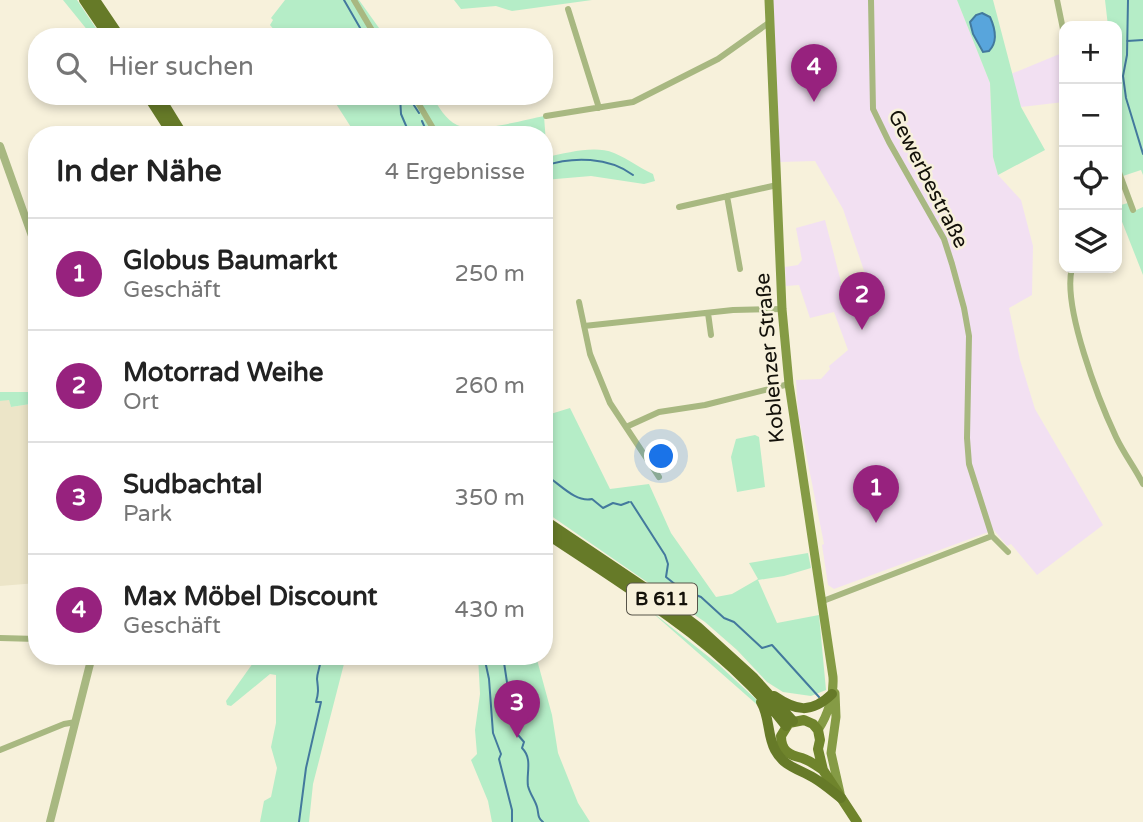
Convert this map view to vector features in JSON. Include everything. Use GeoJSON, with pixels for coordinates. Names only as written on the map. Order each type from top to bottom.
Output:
{"type":"FeatureCollection","features":[{"type":"Feature","properties":{"kind":"highway"},"geometry":{"type":"LineString","coordinates":[[84,0],[103,28]]}},
{"type":"Feature","properties":{"kind":"highway"},"geometry":{"type":"LineString","coordinates":[[94,0],[114,28]]}},
{"type":"Feature","properties":{"kind":"highway"},"geometry":{"type":"LineString","coordinates":[[154,105],[167,126]]}},
{"type":"Feature","properties":{"kind":"highway"},"geometry":{"type":"LineString","coordinates":[[165,105],[177,126]]}},
{"type":"Feature","properties":{"kind":"highway","name":"B 611"},"geometry":{"type":"LineString","coordinates":[[553,526],[698,627],[768,692],[794,707],[804,709],[815,708],[833,691]]}},
{"type":"Feature","properties":{"kind":"highway","name":"B 611"},"geometry":{"type":"LineString","coordinates":[[553,537],[630,588],[689,632],[789,723]]}},
{"type":"Feature","properties":{"kind":"highway","name":"B 611"},"geometry":{"type":"LineString","coordinates":[[752,688],[767,713],[770,738],[780,758],[795,770],[812,776],[841,798]]}},
{"type":"Feature","properties":{"kind":"highway","name":"B 611"},"geometry":{"type":"LineString","coordinates":[[768,692],[789,723]]}},
{"type":"Feature","properties":{"kind":"main road","name":"Koblenzer Straße"},"geometry":{"type":"LineString","coordinates":[[769,0],[782,309],[789,384],[823,601],[833,691],[825,720],[818,730],[818,749],[823,770],[857,822]]}},
{"type":"Feature","properties":{"kind":"main road"},"geometry":{"type":"LineString","coordinates":[[833,691],[836,706],[831,753],[841,798]]}},
{"type":"Feature","properties":{"kind":"main road"},"geometry":{"type":"LineString","coordinates":[[789,723],[810,722],[828,710]]}},
{"type":"Feature","properties":{"kind":"main road"},"geometry":{"type":"LineString","coordinates":[[810,722],[818,730]]}},
{"type":"Feature","properties":{"kind":"main road","name":"Koblenzer Straße"},"geometry":{"type":"LineString","coordinates":[[789,723],[781,736],[785,751],[793,757],[804,758],[823,770]]}},
{"type":"Feature","properties":{"kind":"main road"},"geometry":{"type":"LineString","coordinates":[[804,758],[818,749]]}},
{"type":"Feature","properties":{"kind":"street"},"geometry":{"type":"LineString","coordinates":[[354,0],[371,28]]}},
{"type":"Feature","properties":{"kind":"street","name":"Gewerbestraße"},"geometry":{"type":"LineString","coordinates":[[872,0],[873,110],[943,239],[964,307],[969,336],[969,464],[992,536],[1008,552]]}},
{"type":"Feature","properties":{"kind":"street"},"geometry":{"type":"LineString","coordinates":[[1057,0],[1061,21]]}},
{"type":"Feature","properties":{"kind":"street"},"geometry":{"type":"LineString","coordinates":[[568,9],[599,108]]}},
{"type":"Feature","properties":{"kind":"street"},"geometry":{"type":"LineString","coordinates":[[546,116],[633,102],[718,59],[770,22]]}},
{"type":"Feature","properties":{"kind":"street"},"geometry":{"type":"LineString","coordinates":[[419,105],[431,126]]}},
{"type":"Feature","properties":{"kind":"street"},"geometry":{"type":"LineString","coordinates":[[0,146],[28,225]]}},
{"type":"Feature","properties":{"kind":"street"},"geometry":{"type":"LineString","coordinates":[[1122,180],[1133,210]]}},
{"type":"Feature","properties":{"kind":"street"},"geometry":{"type":"LineString","coordinates":[[678,207],[777,185]]}},
{"type":"Feature","properties":{"kind":"street"},"geometry":{"type":"LineString","coordinates":[[727,196],[740,269]]}},
{"type":"Feature","properties":{"kind":"street"},"geometry":{"type":"LineString","coordinates":[[1070,273],[1070,297],[1083,350],[1117,438],[1143,482]]}},
{"type":"Feature","properties":{"kind":"street"},"geometry":{"type":"LineString","coordinates":[[579,302],[590,354],[610,403],[659,477]]}},
{"type":"Feature","properties":{"kind":"street"},"geometry":{"type":"LineString","coordinates":[[584,326],[708,313],[782,309]]}},
{"type":"Feature","properties":{"kind":"street"},"geometry":{"type":"LineString","coordinates":[[708,313],[711,335]]}},
{"type":"Feature","properties":{"kind":"street"},"geometry":{"type":"LineString","coordinates":[[626,427],[659,412],[705,405],[789,384]]}},
{"type":"Feature","properties":{"kind":"street"},"geometry":{"type":"LineString","coordinates":[[823,601],[992,536]]}},
{"type":"Feature","properties":{"kind":"street"},"geometry":{"type":"LineString","coordinates":[[0,638],[28,639]]}},
{"type":"Feature","properties":{"kind":"street"},"geometry":{"type":"LineString","coordinates":[[50,822],[90,665]]}},
{"type":"Feature","properties":{"kind":"street"},"geometry":{"type":"LineString","coordinates":[[0,750],[64,724],[76,722]]}},
{"type":"Feature","properties":{"kind":"shaded area"},"geometry":{"type":"Polygon","coordinates":[[[772,0],[957,0],[990,83],[993,157],[998,175],[1021,200],[1033,246],[1032,295],[1009,308],[1020,360],[1035,409],[1103,525],[1037,575],[1011,544],[1007,546],[994,530],[834,589],[828,585],[824,544],[798,413],[796,380],[821,379],[830,369],[829,366],[848,350],[834,312],[810,318],[799,285],[786,286],[785,267],[798,265],[802,260],[796,228],[825,220],[847,305],[873,297],[843,209],[815,161],[780,162],[772,0]]]}},
{"type":"Feature","properties":{"kind":"shaded area"},"geometry":{"type":"Polygon","coordinates":[[[1059,54],[1059,103],[1021,107],[1011,74],[1059,54]]]}},
{"type":"Feature","properties":{"kind":"shaded area"},"geometry":{"type":"Polygon","coordinates":[[[9,399],[11,407],[28,404],[28,584],[0,586],[0,401],[9,399]]]}},
{"type":"Feature","properties":{"kind":"green space"},"geometry":{"type":"Polygon","coordinates":[[[63,0],[77,0],[96,28],[86,28],[63,0]]]}},
{"type":"Feature","properties":{"kind":"green space"},"geometry":{"type":"Polygon","coordinates":[[[285,0],[359,0],[379,28],[272,28],[271,18],[285,0]]]}},
{"type":"Feature","properties":{"kind":"green space"},"geometry":{"type":"Polygon","coordinates":[[[454,0],[592,0],[512,11],[496,6],[461,9],[454,0]]]}},
{"type":"Feature","properties":{"kind":"green space"},"geometry":{"type":"Polygon","coordinates":[[[957,0],[993,0],[1021,107],[1045,150],[998,175],[993,157],[990,83],[957,0]]]}},
{"type":"Feature","properties":{"kind":"green space"},"geometry":{"type":"Polygon","coordinates":[[[1105,0],[1143,0],[1143,175],[1141,170],[1123,176],[1122,173],[1122,21],[1107,21],[1105,0]]]}},
{"type":"Feature","properties":{"kind":"green space"},"geometry":{"type":"Polygon","coordinates":[[[337,105],[438,105],[449,120],[461,126],[350,126],[337,105]]]}},
{"type":"Feature","properties":{"kind":"green space"},"geometry":{"type":"Polygon","coordinates":[[[544,116],[545,126],[492,126],[500,125],[544,116]]]}},
{"type":"Feature","properties":{"kind":"green space"},"geometry":{"type":"Polygon","coordinates":[[[581,150],[606,151],[619,155],[653,174],[655,181],[644,184],[591,176],[553,179],[553,156],[581,150]]]}},
{"type":"Feature","properties":{"kind":"green space"},"geometry":{"type":"Polygon","coordinates":[[[1128,203],[1132,212],[1143,207],[1143,275],[1122,222],[1122,205],[1128,203]]]}},
{"type":"Feature","properties":{"kind":"green space"},"geometry":{"type":"Polygon","coordinates":[[[0,392],[28,392],[28,404],[11,407],[9,400],[0,401],[0,392]]]}},
{"type":"Feature","properties":{"kind":"green space"},"geometry":{"type":"Polygon","coordinates":[[[570,408],[610,489],[649,484],[671,533],[716,597],[732,594],[758,579],[749,563],[808,553],[811,568],[758,580],[777,623],[819,615],[826,690],[811,696],[783,692],[767,682],[737,650],[705,622],[553,517],[553,413],[570,408]]]}},
{"type":"Feature","properties":{"kind":"green space"},"geometry":{"type":"Polygon","coordinates":[[[755,435],[759,437],[765,487],[737,492],[731,457],[736,439],[755,435]]]}},
{"type":"Feature","properties":{"kind":"green space"},"geometry":{"type":"Polygon","coordinates":[[[647,608],[719,665],[761,704],[762,709],[647,608]]]}},
{"type":"Feature","properties":{"kind":"green space"},"geometry":{"type":"Polygon","coordinates":[[[252,665],[344,665],[313,784],[309,822],[260,822],[264,801],[271,797],[277,768],[271,747],[276,723],[276,675],[270,674],[231,706],[227,705],[226,701],[252,665]]]}},
{"type":"Feature","properties":{"kind":"green space"},"geometry":{"type":"Polygon","coordinates":[[[478,665],[538,665],[552,715],[558,753],[578,803],[590,822],[492,822],[488,801],[471,760],[477,754],[475,730],[480,694],[478,665]]]}},
{"type":"Feature","properties":{"kind":"water"},"geometry":{"type":"Polygon","coordinates":[[[982,13],[990,17],[995,35],[992,47],[983,52],[970,22],[982,13]]]}},
{"type":"Feature","properties":{"kind":"waterway"},"geometry":{"type":"LineString","coordinates":[[344,0],[360,28]]}},
{"type":"Feature","properties":{"kind":"waterway"},"geometry":{"type":"LineString","coordinates":[[1128,0],[1127,55],[1123,76],[1126,98],[1143,154]]}},
{"type":"Feature","properties":{"kind":"waterway"},"geometry":{"type":"LineString","coordinates":[[1127,41],[1143,40]]}},
{"type":"Feature","properties":{"kind":"waterway"},"geometry":{"type":"LineString","coordinates":[[400,105],[406,126]]}},
{"type":"Feature","properties":{"kind":"waterway"},"geometry":{"type":"LineString","coordinates":[[414,105],[419,113]]}},
{"type":"Feature","properties":{"kind":"waterway"},"geometry":{"type":"LineString","coordinates":[[422,121],[424,126]]}},
{"type":"Feature","properties":{"kind":"waterway"},"geometry":{"type":"LineString","coordinates":[[553,164],[590,160],[613,165],[633,175]]}},
{"type":"Feature","properties":{"kind":"waterway"},"geometry":{"type":"LineString","coordinates":[[553,481],[573,495],[592,499],[603,508],[613,503],[621,505],[629,502]]}},
{"type":"Feature","properties":{"kind":"waterway"},"geometry":{"type":"LineString","coordinates":[[631,502],[665,555],[668,564],[666,577],[681,589],[701,597],[762,648],[772,645],[819,697]]}},
{"type":"Feature","properties":{"kind":"waterway"},"geometry":{"type":"LineString","coordinates":[[299,822],[306,768],[321,702],[316,702],[319,665]]}},
{"type":"Feature","properties":{"kind":"waterway"},"geometry":{"type":"LineString","coordinates":[[486,665],[493,733],[501,754],[499,759],[512,810],[512,822]]}},
{"type":"Feature","properties":{"kind":"waterway"},"geometry":{"type":"LineString","coordinates":[[504,665],[512,715],[517,724],[518,735],[524,742],[522,748],[528,761],[528,786],[543,822]]}},
{"type":"Feature","properties":{"kind":"place","name":"Max Möbel Discount"},"geometry":{"type":"Point","coordinates":[814,102]}},
{"type":"Feature","properties":{"kind":"place","name":"Motorrad Weihe"},"geometry":{"type":"Point","coordinates":[862,330]}},
{"type":"Feature","properties":{"kind":"place","name":"Globus Baumarkt"},"geometry":{"type":"Point","coordinates":[876,523]}},
{"type":"Feature","properties":{"kind":"place","name":"Sudbachtal"},"geometry":{"type":"Point","coordinates":[517,738]}}]}
